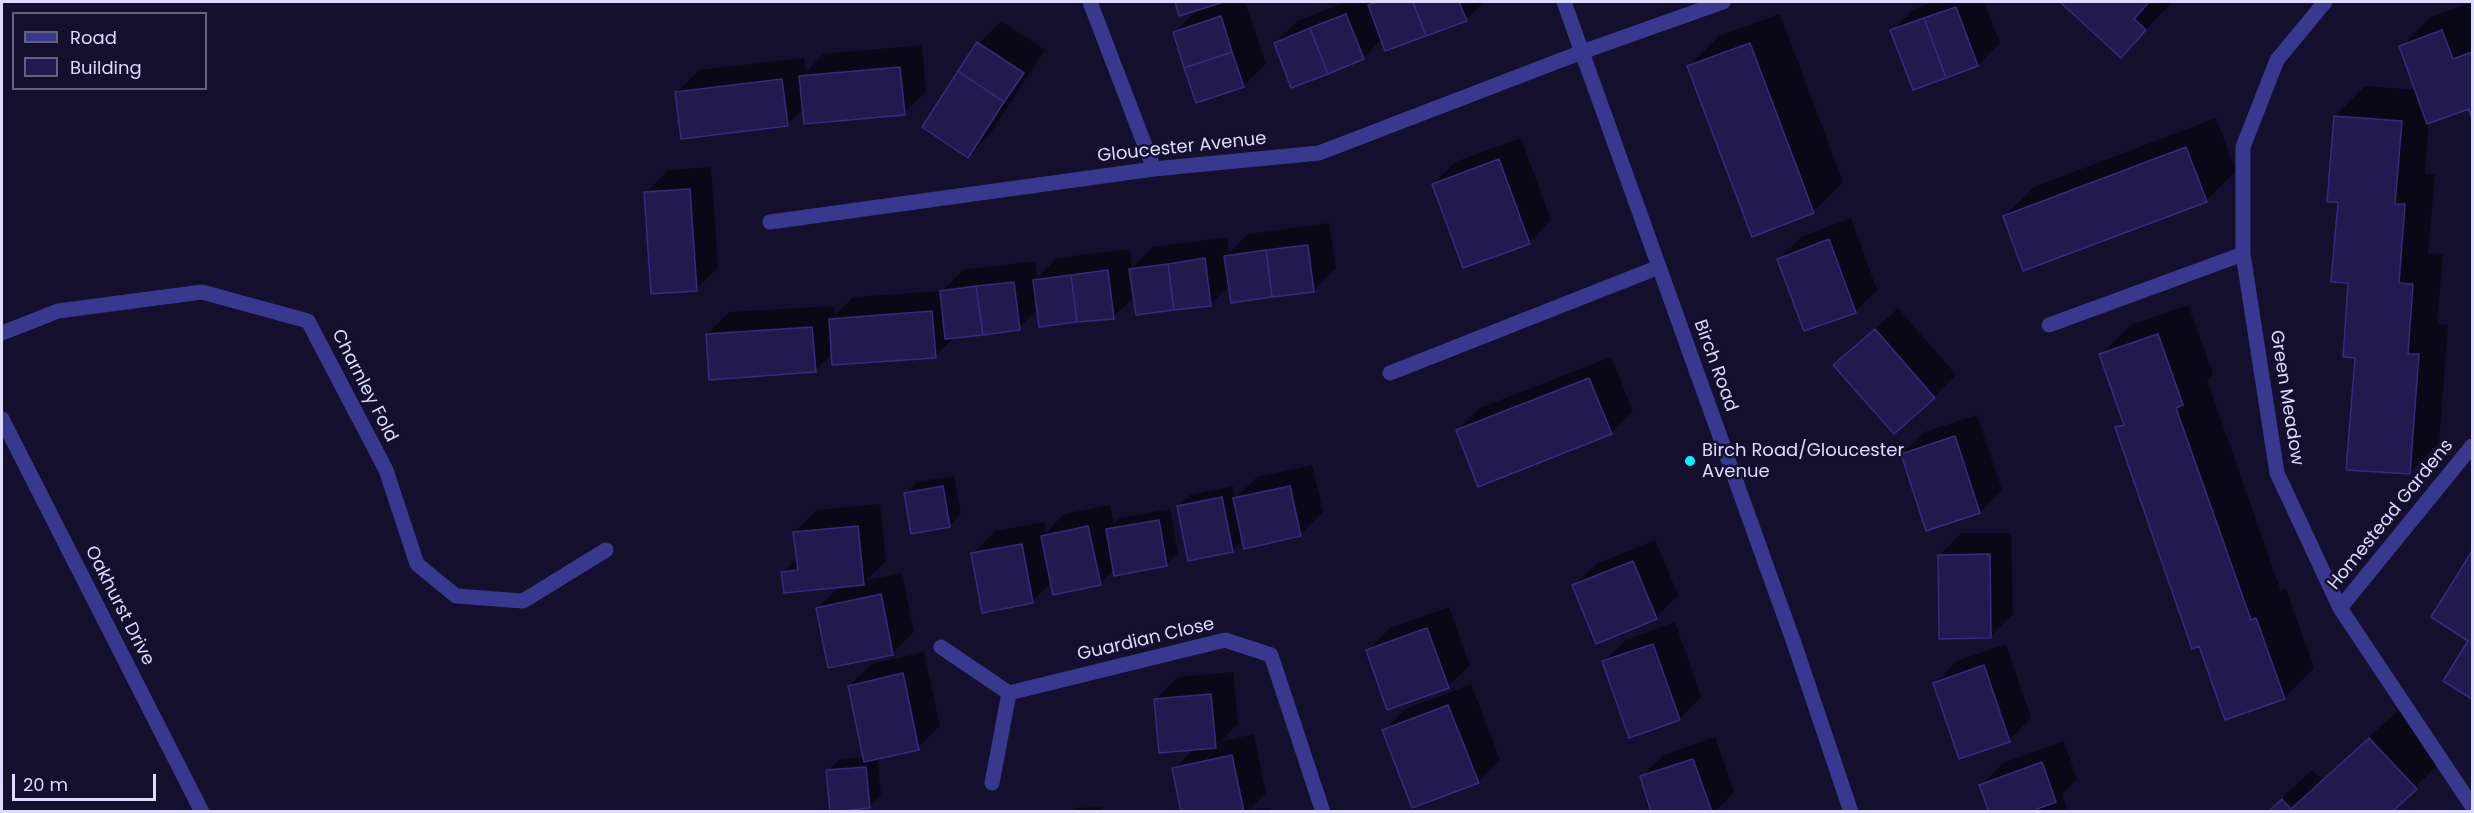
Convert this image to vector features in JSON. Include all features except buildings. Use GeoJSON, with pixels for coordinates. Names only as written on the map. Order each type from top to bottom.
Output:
{"type":"FeatureCollection","features":[{"type":"Feature","properties":{"kind":"street"},"geometry":{"type":"LineString","coordinates":[[1090,2],[1154,169]]}},
{"type":"Feature","properties":{"kind":"street","name":"Birch Road"},"geometry":{"type":"LineString","coordinates":[[1564,2],[1794,643],[1851,812]]}},
{"type":"Feature","properties":{"kind":"street","name":"Gloucester Avenue"},"geometry":{"type":"LineString","coordinates":[[770,222],[1154,169],[1319,153],[1582,52],[1723,2]]}},
{"type":"Feature","properties":{"kind":"street","name":"Green Meadow"},"geometry":{"type":"LineString","coordinates":[[2325,2],[2277,60],[2243,147],[2243,254],[2277,474],[2340,608],[2472,806]]}},
{"type":"Feature","properties":{"kind":"street"},"geometry":{"type":"LineString","coordinates":[[2049,325],[2243,254]]}},
{"type":"Feature","properties":{"kind":"street"},"geometry":{"type":"LineString","coordinates":[[1390,373],[1659,267]]}},
{"type":"Feature","properties":{"kind":"street","name":"Charnley Fold"},"geometry":{"type":"LineString","coordinates":[[2,333],[58,310],[202,292],[308,321],[386,470],[417,564],[456,596],[524,601],[606,550]]}},
{"type":"Feature","properties":{"kind":"street","name":"Oakhurst Drive"},"geometry":{"type":"LineString","coordinates":[[2,419],[202,812]]}},
{"type":"Feature","properties":{"kind":"street","name":"Homestead Gardens"},"geometry":{"type":"LineString","coordinates":[[2340,608],[2472,446]]}},
{"type":"Feature","properties":{"kind":"street","name":"Guardian Close"},"geometry":{"type":"LineString","coordinates":[[1009,693],[1225,640],[1271,655],[1323,812]]}},
{"type":"Feature","properties":{"kind":"street"},"geometry":{"type":"LineString","coordinates":[[941,647],[1009,693],[992,783]]}},
{"type":"Feature","properties":{"kind":"place","name":"Birch Road/Gloucester Avenue"},"geometry":{"type":"Point","coordinates":[1690,461]}}]}
